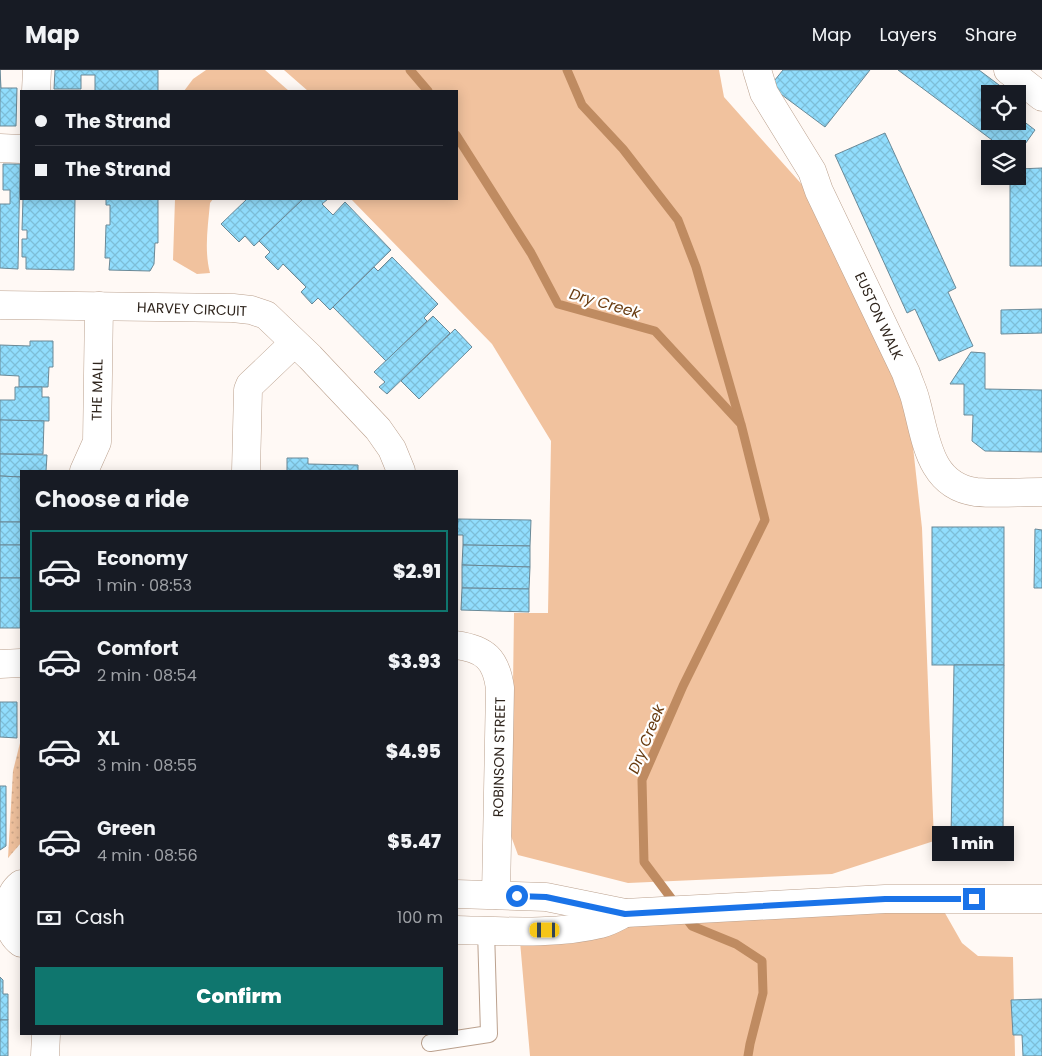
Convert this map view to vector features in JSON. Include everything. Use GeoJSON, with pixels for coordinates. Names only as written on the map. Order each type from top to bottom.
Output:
{"type":"FeatureCollection","features":[{"type":"Feature","properties":{"kind":"street"},"geometry":{"type":"LineString","coordinates":[[36,90],[37,70]]}},
{"type":"Feature","properties":{"kind":"street","name":"EUSTON WALK"},"geometry":{"type":"LineString","coordinates":[[758,70],[764,93],[812,171],[906,373],[933,461],[951,482],[974,492],[1042,492]]}},
{"type":"Feature","properties":{"kind":"street"},"geometry":{"type":"LineString","coordinates":[[1008,70],[1042,97]]}},
{"type":"Feature","properties":{"kind":"street"},"geometry":{"type":"LineString","coordinates":[[0,148],[20,149]]}},
{"type":"Feature","properties":{"kind":"street","name":"HARVEY CIRCUIT"},"geometry":{"type":"LineString","coordinates":[[0,305],[233,308],[251,310],[266,315],[378,428],[392,449],[402,470]]}},
{"type":"Feature","properties":{"kind":"street","name":"THE MALL"},"geometry":{"type":"LineString","coordinates":[[84,470],[96,442],[99,306]]}},
{"type":"Feature","properties":{"kind":"street"},"geometry":{"type":"LineString","coordinates":[[246,470],[248,390],[250,385],[294,343]]}},
{"type":"Feature","properties":{"kind":"street","name":"ROBINSON STREET"},"geometry":{"type":"LineString","coordinates":[[458,645],[474,648],[487,657],[498,676],[500,688],[496,895]]}},
{"type":"Feature","properties":{"kind":"street"},"geometry":{"type":"LineString","coordinates":[[0,664],[20,663]]}},
{"type":"Feature","properties":{"kind":"street"},"geometry":{"type":"LineString","coordinates":[[458,894],[546,897],[625,914],[885,899],[1042,899]]}},
{"type":"Feature","properties":{"kind":"street"},"geometry":{"type":"LineString","coordinates":[[10,896],[7,914],[11,936]]}},
{"type":"Feature","properties":{"kind":"street"},"geometry":{"type":"LineString","coordinates":[[458,930],[579,928],[601,924],[625,914]]}},
{"type":"Feature","properties":{"kind":"street"},"geometry":{"type":"LineString","coordinates":[[45,1056],[46,1035]]}},
{"type":"Feature","properties":{"kind":"lane"},"geometry":{"type":"LineString","coordinates":[[430,1043],[489,1034],[486,930]]}},
{"type":"Feature","properties":{"kind":"shaded area"},"geometry":{"type":"Polygon","coordinates":[[[206,70],[265,70],[288,90],[185,90],[193,79],[206,70]]]}},
{"type":"Feature","properties":{"kind":"shaded area"},"geometry":{"type":"Polygon","coordinates":[[[284,70],[719,70],[724,97],[813,197],[902,391],[913,447],[922,528],[934,841],[832,874],[628,883],[518,855],[511,836],[514,613],[548,613],[551,441],[492,344],[352,200],[458,200],[458,90],[307,90],[284,70]]]}},
{"type":"Feature","properties":{"kind":"shaded area"},"geometry":{"type":"Polygon","coordinates":[[[175,200],[212,200],[210,203],[207,238],[207,256],[210,273],[197,274],[173,260],[175,200]]]}},
{"type":"Feature","properties":{"kind":"shaded area"},"geometry":{"type":"Polygon","coordinates":[[[20,743],[20,844],[8,858],[13,771],[20,743]]]}},
{"type":"Feature","properties":{"kind":"shaded area"},"geometry":{"type":"Polygon","coordinates":[[[937,899],[962,943],[978,956],[1013,957],[1015,1056],[530,1056],[519,930],[937,899]]]}},
{"type":"Feature","properties":{"kind":"building"},"geometry":{"type":"Polygon","coordinates":[[[0,70],[1,88],[17,88],[16,126],[0,126],[0,70]]]}},
{"type":"Feature","properties":{"kind":"building"},"geometry":{"type":"Polygon","coordinates":[[[55,70],[158,70],[158,90],[95,90],[95,75],[81,75],[81,89],[54,89],[55,70]]]}},
{"type":"Feature","properties":{"kind":"building"},"geometry":{"type":"Polygon","coordinates":[[[783,70],[870,70],[825,127],[770,86],[783,70]]]}},
{"type":"Feature","properties":{"kind":"building"},"geometry":{"type":"Polygon","coordinates":[[[898,70],[979,70],[999,85],[981,85],[981,130],[1026,130],[1026,123],[1035,130],[1026,143],[1026,140],[992,140],[898,70]]]}},
{"type":"Feature","properties":{"kind":"building"},"geometry":{"type":"Polygon","coordinates":[[[885,133],[956,288],[948,292],[973,346],[939,361],[915,309],[907,313],[835,155],[885,133]]]}},
{"type":"Feature","properties":{"kind":"building"},"geometry":{"type":"Polygon","coordinates":[[[3,164],[20,164],[18,269],[0,268],[0,204],[10,204],[10,190],[3,190],[3,164]]]}},
{"type":"Feature","properties":{"kind":"building"},"geometry":{"type":"Polygon","coordinates":[[[1042,168],[1042,266],[1010,266],[1010,185],[1026,185],[1026,169],[1042,168]]]}},
{"type":"Feature","properties":{"kind":"building"},"geometry":{"type":"Polygon","coordinates":[[[23,200],[75,200],[74,270],[26,269],[26,257],[22,257],[22,239],[27,239],[27,230],[22,230],[23,200]]]}},
{"type":"Feature","properties":{"kind":"building"},"geometry":{"type":"Polygon","coordinates":[[[106,200],[158,200],[158,243],[155,243],[154,264],[150,271],[109,270],[110,258],[105,258],[106,225],[110,225],[110,205],[106,205],[106,200]]]}},
{"type":"Feature","properties":{"kind":"building"},"geometry":{"type":"Polygon","coordinates":[[[246,200],[302,200],[254,246],[245,236],[239,242],[221,224],[246,200]]]}},
{"type":"Feature","properties":{"kind":"building"},"geometry":{"type":"Polygon","coordinates":[[[302,200],[327,200],[322,204],[333,215],[345,202],[391,250],[330,310],[318,298],[312,304],[301,292],[306,287],[283,264],[278,270],[265,257],[270,252],[259,241],[302,200]]]}},
{"type":"Feature","properties":{"kind":"building"},"geometry":{"type":"Polygon","coordinates":[[[392,257],[438,304],[424,318],[427,321],[386,361],[333,307],[374,267],[378,271],[392,257]]]}},
{"type":"Feature","properties":{"kind":"building"},"geometry":{"type":"Polygon","coordinates":[[[1042,309],[1042,333],[1001,334],[1001,310],[1042,309]]]}},
{"type":"Feature","properties":{"kind":"building"},"geometry":{"type":"Polygon","coordinates":[[[433,316],[450,333],[387,394],[379,387],[385,382],[374,372],[433,316]]]}},
{"type":"Feature","properties":{"kind":"building"},"geometry":{"type":"Polygon","coordinates":[[[455,329],[472,347],[419,399],[401,381],[455,329]]]}},
{"type":"Feature","properties":{"kind":"building"},"geometry":{"type":"Polygon","coordinates":[[[30,341],[53,341],[53,367],[49,367],[48,387],[19,387],[19,376],[0,375],[0,345],[30,346],[30,341]]]}},
{"type":"Feature","properties":{"kind":"building"},"geometry":{"type":"Polygon","coordinates":[[[971,352],[985,353],[985,389],[1042,390],[1042,452],[985,451],[972,441],[973,415],[964,415],[964,384],[950,384],[971,352]]]}},
{"type":"Feature","properties":{"kind":"building"},"geometry":{"type":"Polygon","coordinates":[[[15,387],[42,387],[42,397],[49,397],[49,421],[0,420],[0,400],[15,400],[15,387]]]}},
{"type":"Feature","properties":{"kind":"building"},"geometry":{"type":"Polygon","coordinates":[[[0,420],[44,421],[43,454],[0,454],[0,420]]]}},
{"type":"Feature","properties":{"kind":"building"},"geometry":{"type":"Polygon","coordinates":[[[0,454],[47,455],[46,470],[20,470],[20,477],[0,476],[0,454]]]}},
{"type":"Feature","properties":{"kind":"building"},"geometry":{"type":"Polygon","coordinates":[[[287,458],[308,458],[308,464],[358,465],[358,470],[287,470],[287,458]]]}},
{"type":"Feature","properties":{"kind":"building"},"geometry":{"type":"Polygon","coordinates":[[[0,476],[20,477],[20,522],[0,522],[0,476]]]}},
{"type":"Feature","properties":{"kind":"building"},"geometry":{"type":"Polygon","coordinates":[[[458,519],[531,520],[530,546],[463,545],[463,535],[458,535],[458,519]]]}},
{"type":"Feature","properties":{"kind":"building"},"geometry":{"type":"Polygon","coordinates":[[[0,522],[20,522],[20,545],[0,545],[0,522]]]}},
{"type":"Feature","properties":{"kind":"building"},"geometry":{"type":"Polygon","coordinates":[[[932,527],[1004,527],[1004,665],[932,665],[932,527]]]}},
{"type":"Feature","properties":{"kind":"building"},"geometry":{"type":"Polygon","coordinates":[[[1035,529],[1042,530],[1042,588],[1034,588],[1035,529]]]}},
{"type":"Feature","properties":{"kind":"building"},"geometry":{"type":"Polygon","coordinates":[[[0,545],[20,545],[20,578],[0,578],[0,545]]]}},
{"type":"Feature","properties":{"kind":"building"},"geometry":{"type":"Polygon","coordinates":[[[463,545],[530,546],[530,567],[462,565],[463,545]]]}},
{"type":"Feature","properties":{"kind":"building"},"geometry":{"type":"Polygon","coordinates":[[[462,565],[530,567],[529,589],[462,588],[462,565]]]}},
{"type":"Feature","properties":{"kind":"building"},"geometry":{"type":"Polygon","coordinates":[[[0,578],[20,578],[20,628],[0,628],[0,578]]]}},
{"type":"Feature","properties":{"kind":"building"},"geometry":{"type":"Polygon","coordinates":[[[462,588],[529,589],[529,612],[461,610],[462,588]]]}},
{"type":"Feature","properties":{"kind":"building"},"geometry":{"type":"Polygon","coordinates":[[[954,665],[1004,665],[1003,839],[951,838],[954,665]]]}},
{"type":"Feature","properties":{"kind":"building"},"geometry":{"type":"Polygon","coordinates":[[[0,702],[17,702],[17,738],[0,737],[0,702]]]}},
{"type":"Feature","properties":{"kind":"building"},"geometry":{"type":"Polygon","coordinates":[[[0,786],[6,786],[6,846],[0,850],[0,786]]]}},
{"type":"Feature","properties":{"kind":"building"},"geometry":{"type":"Polygon","coordinates":[[[0,977],[3,980],[3,994],[8,994],[8,1020],[0,1020],[0,977]]]}},
{"type":"Feature","properties":{"kind":"building"},"geometry":{"type":"Polygon","coordinates":[[[1042,999],[1042,1056],[1023,1056],[1022,1035],[1013,1035],[1011,1000],[1042,999]]]}},
{"type":"Feature","properties":{"kind":"building"},"geometry":{"type":"Polygon","coordinates":[[[0,1020],[8,1020],[8,1056],[0,1056],[0,1020]]]}},
{"type":"Feature","properties":{"kind":"waterway","name":"Dry Creek"},"geometry":{"type":"LineString","coordinates":[[410,70],[427,90]]}},
{"type":"Feature","properties":{"kind":"waterway","name":"Dry Creek"},"geometry":{"type":"LineString","coordinates":[[567,70],[582,105],[623,149],[678,220],[696,267],[740,421]]}},
{"type":"Feature","properties":{"kind":"waterway","name":"Dry Creek"},"geometry":{"type":"LineString","coordinates":[[458,138],[531,253],[558,304],[655,331],[741,424],[765,520],[683,686],[642,780],[644,862],[692,926],[736,944],[762,961],[763,993],[748,1056]]}},
{"type":"Feature","properties":{"kind":"route"},"geometry":{"type":"LineString","coordinates":[[517,896],[546,897],[625,914],[885,899],[974,899]]}}]}
